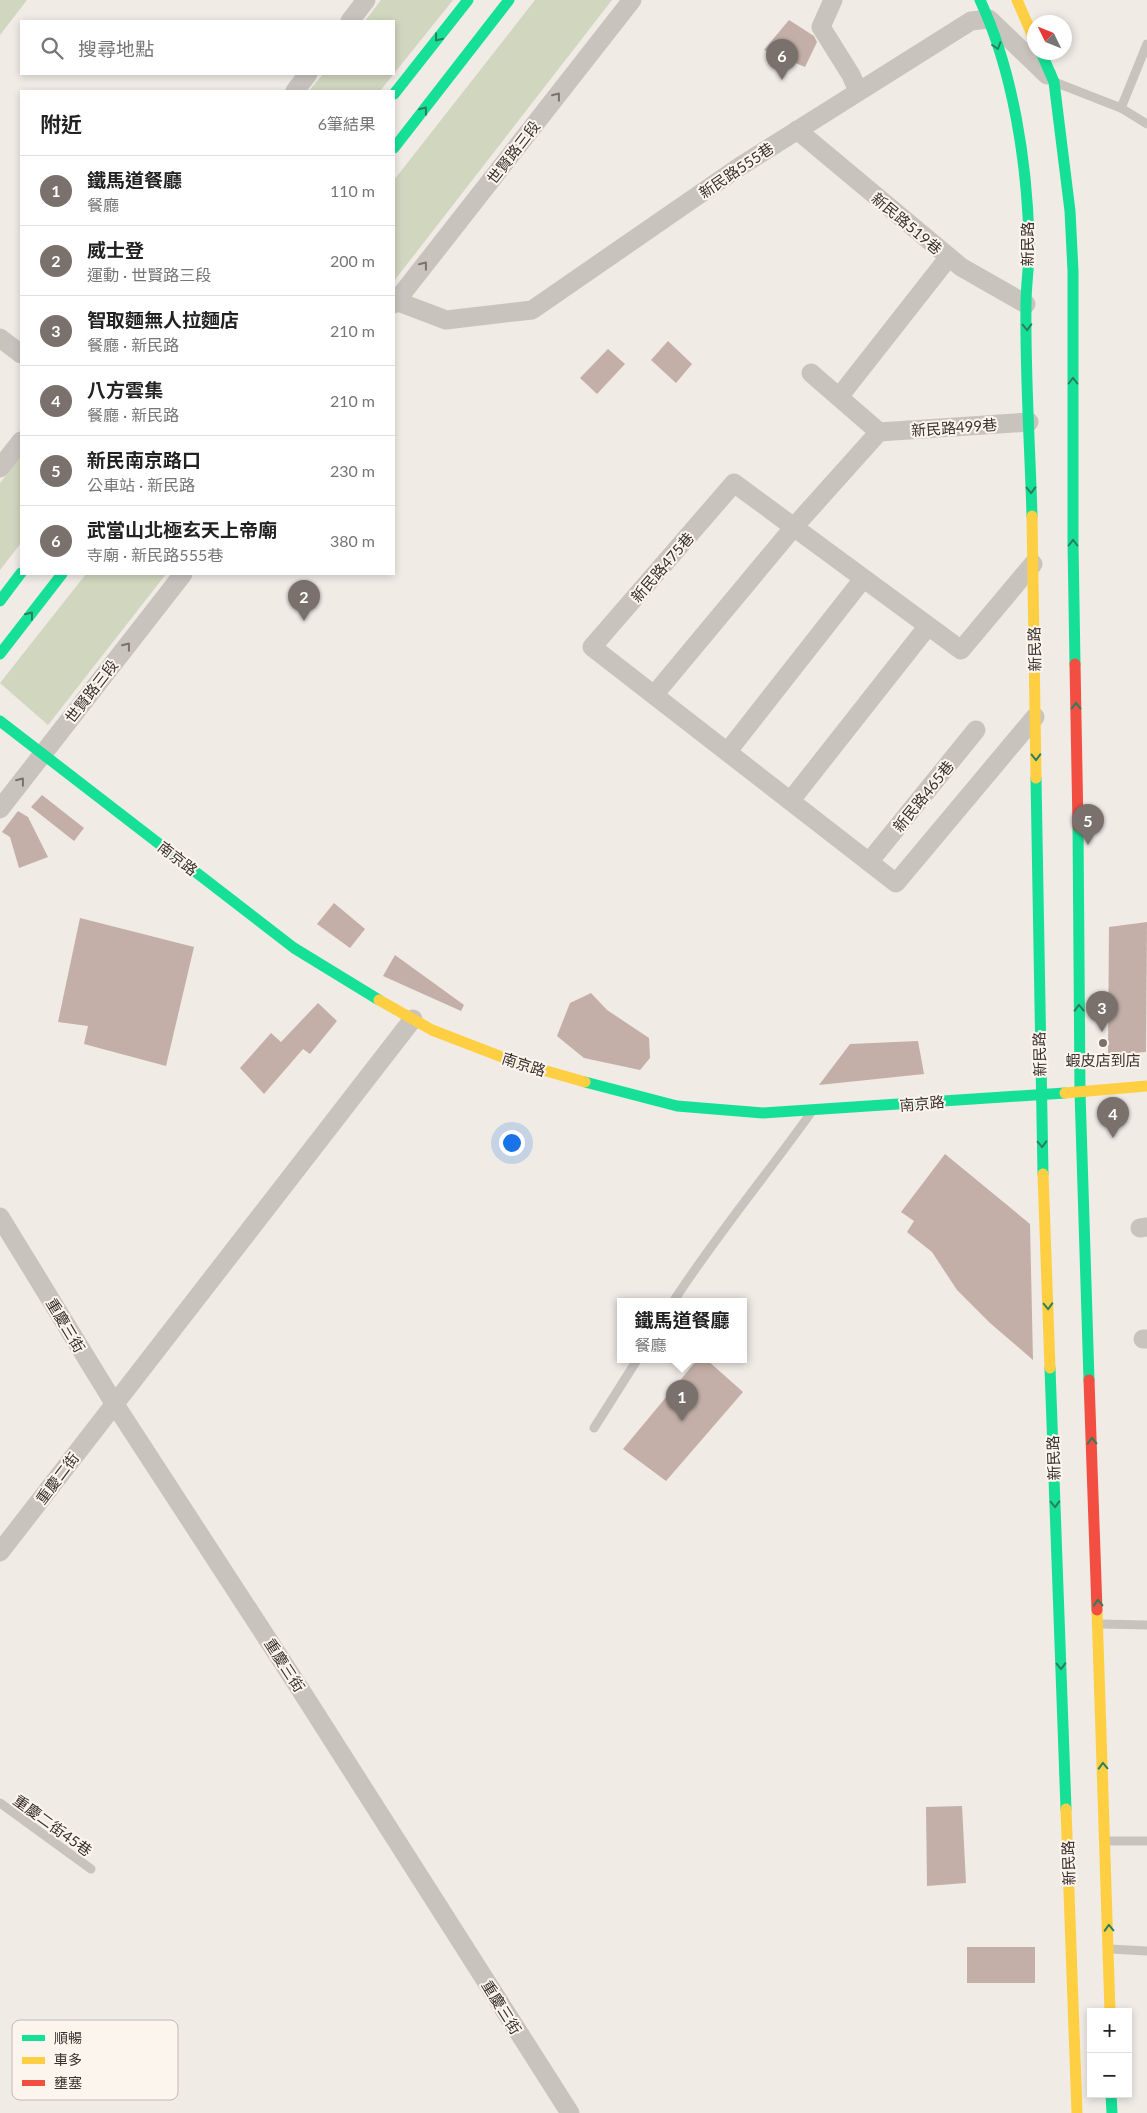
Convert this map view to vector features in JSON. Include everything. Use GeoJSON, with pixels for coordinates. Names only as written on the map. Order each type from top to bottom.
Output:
{"type":"FeatureCollection","features":[{"type":"Feature","properties":{"kind":"street"},"geometry":{"type":"LineString","coordinates":[[351,20],[366,0]]}},
{"type":"Feature","properties":{"kind":"street"},"geometry":{"type":"LineString","coordinates":[[395,93],[468,0]]}},
{"type":"Feature","properties":{"kind":"street"},"geometry":{"type":"LineString","coordinates":[[395,147],[509,0]]}},
{"type":"Feature","properties":{"kind":"street","name":"世賢路三段"},"geometry":{"type":"LineString","coordinates":[[395,302],[632,0]]}},
{"type":"Feature","properties":{"kind":"street"},"geometry":{"type":"LineString","coordinates":[[833,0],[821,27],[851,75],[858,91]]}},
{"type":"Feature","properties":{"kind":"street","name":"新民路"},"geometry":{"type":"LineString","coordinates":[[980,0],[989,20],[1006,75],[1025,182],[1029,241],[1026,304],[1033,564],[1040,1095],[1077,2113]]}},
{"type":"Feature","properties":{"kind":"street"},"geometry":{"type":"LineString","coordinates":[[1016,0],[1027,24]]}},
{"type":"Feature","properties":{"kind":"street"},"geometry":{"type":"LineString","coordinates":[[989,20],[1054,82]]}},
{"type":"Feature","properties":{"kind":"street","name":"新民路555巷"},"geometry":{"type":"LineString","coordinates":[[395,302],[446,320],[532,310],[739,167],[858,91],[970,21],[989,20]]}},
{"type":"Feature","properties":{"kind":"street"},"geometry":{"type":"LineString","coordinates":[[1044,60],[1054,82],[1070,212],[1073,271],[1073,543],[1078,795],[1080,1092],[1110,1949],[1110,2008]]}},
{"type":"Feature","properties":{"kind":"street"},"geometry":{"type":"LineString","coordinates":[[296,90],[307,75]]}},
{"type":"Feature","properties":{"kind":"street","name":"新民路519巷"},"geometry":{"type":"LineString","coordinates":[[797,130],[961,268],[1026,304]]}},
{"type":"Feature","properties":{"kind":"street"},"geometry":{"type":"LineString","coordinates":[[838,397],[949,257]]}},
{"type":"Feature","properties":{"kind":"street"},"geometry":{"type":"LineString","coordinates":[[0,338],[20,353]]}},
{"type":"Feature","properties":{"kind":"street"},"geometry":{"type":"LineString","coordinates":[[654,695],[793,528],[878,432],[811,373]]}},
{"type":"Feature","properties":{"kind":"street","name":"新民路499巷"},"geometry":{"type":"LineString","coordinates":[[878,432],[1029,422]]}},
{"type":"Feature","properties":{"kind":"street"},"geometry":{"type":"LineString","coordinates":[[0,468],[20,442]]}},
{"type":"Feature","properties":{"kind":"street","name":"新民路475巷"},"geometry":{"type":"LineString","coordinates":[[1033,564],[961,650],[734,483],[592,647],[791,800],[896,884],[1035,717]]}},
{"type":"Feature","properties":{"kind":"street"},"geometry":{"type":"LineString","coordinates":[[0,601],[20,574]]}},
{"type":"Feature","properties":{"kind":"street"},"geometry":{"type":"LineString","coordinates":[[0,654],[61,575]]}},
{"type":"Feature","properties":{"kind":"street","name":"世賢路三段"},"geometry":{"type":"LineString","coordinates":[[0,809],[182,575]]}},
{"type":"Feature","properties":{"kind":"street"},"geometry":{"type":"LineString","coordinates":[[728,751],[864,579]]}},
{"type":"Feature","properties":{"kind":"street"},"geometry":{"type":"LineString","coordinates":[[791,800],[928,626]]}},
{"type":"Feature","properties":{"kind":"street","name":"南京路"},"geometry":{"type":"LineString","coordinates":[[0,720],[294,948],[363,991],[432,1030],[515,1062],[604,1088],[678,1106],[763,1113],[1147,1086]]}},
{"type":"Feature","properties":{"kind":"street","name":"新民路465巷"},"geometry":{"type":"LineString","coordinates":[[870,862],[976,730]]}},
{"type":"Feature","properties":{"kind":"street","name":"重慶二街"},"geometry":{"type":"LineString","coordinates":[[0,1552],[413,1019]]}},
{"type":"Feature","properties":{"kind":"street","name":"重慶三街"},"geometry":{"type":"LineString","coordinates":[[0,1217],[114,1403],[300,1689],[570,2113]]}},
{"type":"Feature","properties":{"kind":"street"},"geometry":{"type":"LineString","coordinates":[[1112,2098],[1112,2113]]}},
{"type":"Feature","properties":{"kind":"lane"},"geometry":{"type":"LineString","coordinates":[[1121,108],[1147,44]]}},
{"type":"Feature","properties":{"kind":"lane"},"geometry":{"type":"LineString","coordinates":[[1054,82],[1121,108],[1147,124]]}},
{"type":"Feature","properties":{"kind":"lane"},"geometry":{"type":"LineString","coordinates":[[676,1298],[700,1261],[814,1109]]}},
{"type":"Feature","properties":{"kind":"lane"},"geometry":{"type":"LineString","coordinates":[[594,1428],[635,1363]]}},
{"type":"Feature","properties":{"kind":"lane"},"geometry":{"type":"LineString","coordinates":[[1098,1624],[1147,1625]]}},
{"type":"Feature","properties":{"kind":"lane","name":"重慶二街45巷"},"geometry":{"type":"LineString","coordinates":[[0,1803],[91,1869]]}},
{"type":"Feature","properties":{"kind":"lane"},"geometry":{"type":"LineString","coordinates":[[1105,1841],[1147,1841]]}},
{"type":"Feature","properties":{"kind":"lane"},"geometry":{"type":"LineString","coordinates":[[1110,1949],[1147,1952]]}},
{"type":"Feature","properties":{"kind":"green space"},"geometry":{"type":"Polygon","coordinates":[[[0,0],[27,0],[0,35],[0,0]]]}},
{"type":"Feature","properties":{"kind":"green space"},"geometry":{"type":"Polygon","coordinates":[[[381,0],[453,0],[395,73],[395,20],[366,20],[381,0]]]}},
{"type":"Feature","properties":{"kind":"green space"},"geometry":{"type":"Polygon","coordinates":[[[535,0],[612,0],[395,280],[395,179],[535,0]]]}},
{"type":"Feature","properties":{"kind":"green space"},"geometry":{"type":"Polygon","coordinates":[[[322,75],[393,75],[381,90],[310,90],[322,75]]]}},
{"type":"Feature","properties":{"kind":"green space"},"geometry":{"type":"Polygon","coordinates":[[[20,457],[20,544],[0,570],[0,483],[20,457]]]}},
{"type":"Feature","properties":{"kind":"green space"},"geometry":{"type":"Polygon","coordinates":[[[85,575],[165,575],[48,725],[0,683],[85,575]]]}},
{"type":"Feature","properties":{"kind":"building"},"geometry":{"type":"Polygon","coordinates":[[[789,20],[814,36],[817,42],[805,67],[764,50],[789,20]]]}},
{"type":"Feature","properties":{"kind":"building"},"geometry":{"type":"Polygon","coordinates":[[[668,341],[692,364],[676,383],[651,360],[668,341]]]}},
{"type":"Feature","properties":{"kind":"building"},"geometry":{"type":"Polygon","coordinates":[[[608,349],[625,364],[597,394],[580,378],[608,349]]]}},
{"type":"Feature","properties":{"kind":"building"},"geometry":{"type":"Polygon","coordinates":[[[42,795],[84,828],[74,841],[31,807],[42,795]]]}},
{"type":"Feature","properties":{"kind":"building"},"geometry":{"type":"Polygon","coordinates":[[[18,811],[28,817],[48,857],[19,868],[10,837],[2,832],[18,811]]]}},
{"type":"Feature","properties":{"kind":"building"},"geometry":{"type":"Polygon","coordinates":[[[334,903],[365,929],[350,948],[317,924],[334,903]]]}},
{"type":"Feature","properties":{"kind":"building"},"geometry":{"type":"Polygon","coordinates":[[[80,918],[194,947],[166,1066],[84,1044],[88,1026],[58,1022],[80,918]]]}},
{"type":"Feature","properties":{"kind":"building"},"geometry":{"type":"Polygon","coordinates":[[[1147,922],[1146,1052],[1108,1055],[1109,927],[1147,922]]]}},
{"type":"Feature","properties":{"kind":"building"},"geometry":{"type":"Polygon","coordinates":[[[395,955],[464,1005],[461,1011],[383,976],[395,955]]]}},
{"type":"Feature","properties":{"kind":"building"},"geometry":{"type":"Polygon","coordinates":[[[591,993],[607,1010],[649,1038],[650,1058],[640,1070],[584,1058],[557,1036],[570,1003],[591,993]]]}},
{"type":"Feature","properties":{"kind":"building"},"geometry":{"type":"Polygon","coordinates":[[[318,1003],[337,1021],[310,1054],[303,1049],[264,1094],[240,1068],[271,1033],[281,1042],[318,1003]]]}},
{"type":"Feature","properties":{"kind":"building"},"geometry":{"type":"Polygon","coordinates":[[[918,1041],[924,1074],[819,1085],[850,1044],[918,1041]]]}},
{"type":"Feature","properties":{"kind":"building"},"geometry":{"type":"Polygon","coordinates":[[[945,1154],[1030,1224],[1033,1360],[990,1323],[957,1290],[932,1252],[907,1232],[914,1221],[901,1212],[945,1154]]]}},
{"type":"Feature","properties":{"kind":"building"},"geometry":{"type":"Polygon","coordinates":[[[695,1363],[710,1363],[743,1392],[666,1481],[623,1449],[695,1363]]]}},
{"type":"Feature","properties":{"kind":"building"},"geometry":{"type":"Polygon","coordinates":[[[962,1806],[966,1883],[927,1886],[926,1807],[962,1806]]]}},
{"type":"Feature","properties":{"kind":"building"},"geometry":{"type":"Polygon","coordinates":[[[967,1947],[1035,1947],[1035,1983],[967,1983],[967,1947]]]}},
{"type":"Feature","properties":{"kind":"traffic: fast"},"geometry":{"type":"LineString","coordinates":[[395,93],[468,0]]}},
{"type":"Feature","properties":{"kind":"traffic: fast"},"geometry":{"type":"LineString","coordinates":[[395,147],[509,0]]}},
{"type":"Feature","properties":{"kind":"traffic: fast"},"geometry":{"type":"LineString","coordinates":[[980,0],[1001,56],[1009,87],[1016,117],[1025,180],[1029,240],[1026,331],[1032,516]]}},
{"type":"Feature","properties":{"kind":"traffic: fast"},"geometry":{"type":"LineString","coordinates":[[1044,60],[1054,82],[1070,211],[1073,271],[1075,664]]}},
{"type":"Feature","properties":{"kind":"traffic: fast"},"geometry":{"type":"LineString","coordinates":[[0,601],[20,574]]}},
{"type":"Feature","properties":{"kind":"traffic: fast"},"geometry":{"type":"LineString","coordinates":[[0,654],[61,575]]}},
{"type":"Feature","properties":{"kind":"traffic: fast"},"geometry":{"type":"LineString","coordinates":[[0,721],[294,948],[379,1000]]}},
{"type":"Feature","properties":{"kind":"traffic: fast"},"geometry":{"type":"LineString","coordinates":[[1036,778],[1043,1174]]}},
{"type":"Feature","properties":{"kind":"traffic: fast"},"geometry":{"type":"LineString","coordinates":[[1078,826],[1080,1092],[1089,1380]]}},
{"type":"Feature","properties":{"kind":"traffic: fast"},"geometry":{"type":"LineString","coordinates":[[585,1082],[677,1106],[763,1113],[1065,1093]]}},
{"type":"Feature","properties":{"kind":"traffic: fast"},"geometry":{"type":"LineString","coordinates":[[1050,1368],[1066,1809]]}},
{"type":"Feature","properties":{"kind":"traffic: fast"},"geometry":{"type":"LineString","coordinates":[[1111,2098],[1112,2113]]}},
{"type":"Feature","properties":{"kind":"traffic: slow"},"geometry":{"type":"LineString","coordinates":[[1017,0],[1027,23]]}},
{"type":"Feature","properties":{"kind":"traffic: slow"},"geometry":{"type":"LineString","coordinates":[[1032,516],[1036,778]]}},
{"type":"Feature","properties":{"kind":"traffic: slow"},"geometry":{"type":"LineString","coordinates":[[379,1000],[432,1030],[515,1062],[585,1082]]}},
{"type":"Feature","properties":{"kind":"traffic: slow"},"geometry":{"type":"LineString","coordinates":[[1065,1093],[1147,1086]]}},
{"type":"Feature","properties":{"kind":"traffic: slow"},"geometry":{"type":"LineString","coordinates":[[1043,1174],[1050,1368]]}},
{"type":"Feature","properties":{"kind":"traffic: slow"},"geometry":{"type":"LineString","coordinates":[[1097,1610],[1110,2008]]}},
{"type":"Feature","properties":{"kind":"traffic: slow"},"geometry":{"type":"LineString","coordinates":[[1066,1809],[1077,2113]]}},
{"type":"Feature","properties":{"kind":"traffic: jam"},"geometry":{"type":"LineString","coordinates":[[1075,664],[1078,826]]}},
{"type":"Feature","properties":{"kind":"traffic: jam"},"geometry":{"type":"LineString","coordinates":[[1089,1380],[1097,1610]]}},
{"type":"Feature","properties":{"kind":"place","name":"武當山北極玄天上帝廟"},"geometry":{"type":"Point","coordinates":[782,80]}},
{"type":"Feature","properties":{"kind":"place","name":"威士登"},"geometry":{"type":"Point","coordinates":[304,621]}},
{"type":"Feature","properties":{"kind":"place","name":"新民南京路口"},"geometry":{"type":"Point","coordinates":[1088,845]}},
{"type":"Feature","properties":{"kind":"place","name":"智取麵無人拉麵店"},"geometry":{"type":"Point","coordinates":[1102,1032]}},
{"type":"Feature","properties":{"kind":"place","name":"蝦皮店到店"},"geometry":{"type":"Point","coordinates":[1103,1043]}},
{"type":"Feature","properties":{"kind":"place","name":"八方雲集"},"geometry":{"type":"Point","coordinates":[1113,1138]}},
{"type":"Feature","properties":{"kind":"place","name":"鐵馬道餐廳"},"geometry":{"type":"Point","coordinates":[682,1421]}}]}
